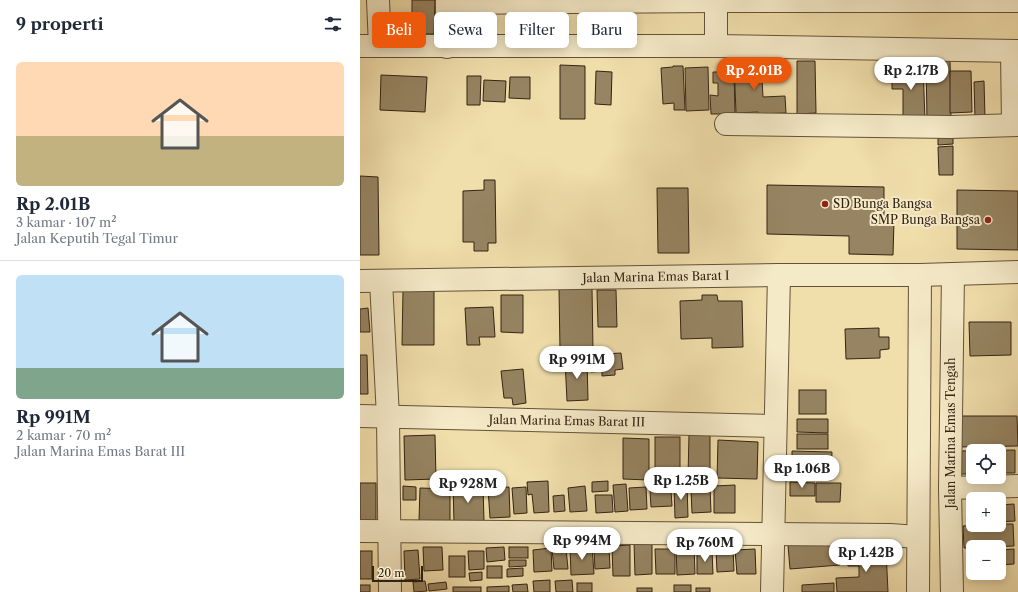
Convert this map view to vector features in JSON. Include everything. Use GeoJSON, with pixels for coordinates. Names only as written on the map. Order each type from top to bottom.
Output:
{"type":"FeatureCollection","features":[{"type":"Feature","properties":{"kind":"street"},"geometry":{"type":"LineString","coordinates":[[378,0],[370,46],[434,47]]}},
{"type":"Feature","properties":{"kind":"street"},"geometry":{"type":"LineString","coordinates":[[716,0],[716,46]]}},
{"type":"Feature","properties":{"kind":"street"},"geometry":{"type":"LineString","coordinates":[[447,2],[716,0],[1018,1]]}},
{"type":"Feature","properties":{"kind":"street"},"geometry":{"type":"LineString","coordinates":[[497,47],[716,46],[1015,51],[1015,125],[950,127],[726,124]]}},
{"type":"Feature","properties":{"kind":"street","name":"Jalan Marina Emas Barat I"},"geometry":{"type":"LineString","coordinates":[[370,281],[779,275],[920,275],[1018,272]]}},
{"type":"Feature","properties":{"kind":"street","name":"Jalan Marina Emas Tengah"},"geometry":{"type":"LineString","coordinates":[[952,274],[950,488],[952,592]]}},
{"type":"Feature","properties":{"kind":"street"},"geometry":{"type":"LineString","coordinates":[[772,592],[779,275]]}},
{"type":"Feature","properties":{"kind":"street"},"geometry":{"type":"LineString","coordinates":[[918,592],[920,275]]}},
{"type":"Feature","properties":{"kind":"street"},"geometry":{"type":"LineString","coordinates":[[370,281],[388,417],[390,592]]}},
{"type":"Feature","properties":{"kind":"street"},"geometry":{"type":"LineString","coordinates":[[919,387],[951,386]]}},
{"type":"Feature","properties":{"kind":"street","name":"Jalan Marina Emas Barat III"},"geometry":{"type":"LineString","coordinates":[[360,416],[775,426]]}},
{"type":"Feature","properties":{"kind":"street"},"geometry":{"type":"LineString","coordinates":[[950,488],[1018,486]]}},
{"type":"Feature","properties":{"kind":"street"},"geometry":{"type":"LineString","coordinates":[[360,532],[890,535],[918,537]]}},
{"type":"Feature","properties":{"kind":"building"},"geometry":{"type":"Polygon","coordinates":[[[412,0],[435,0],[434,34],[426,34],[426,12],[412,12],[412,0]]]}},
{"type":"Feature","properties":{"kind":"building"},"geometry":{"type":"Polygon","coordinates":[[[926,59],[950,59],[951,120],[927,120],[926,59]]]}},
{"type":"Feature","properties":{"kind":"building"},"geometry":{"type":"Polygon","coordinates":[[[761,61],[763,97],[785,96],[786,113],[736,113],[734,62],[761,61]]]}},
{"type":"Feature","properties":{"kind":"building"},"geometry":{"type":"Polygon","coordinates":[[[797,61],[815,61],[816,113],[797,114],[797,61]]]}},
{"type":"Feature","properties":{"kind":"building"},"geometry":{"type":"Polygon","coordinates":[[[560,65],[585,66],[585,119],[560,119],[560,65]]]}},
{"type":"Feature","properties":{"kind":"building"},"geometry":{"type":"Polygon","coordinates":[[[683,66],[685,110],[674,110],[674,103],[663,104],[661,68],[683,66]]]}},
{"type":"Feature","properties":{"kind":"building"},"geometry":{"type":"Polygon","coordinates":[[[923,66],[925,120],[903,120],[903,89],[892,89],[892,67],[923,66]]]}},
{"type":"Feature","properties":{"kind":"building"},"geometry":{"type":"Polygon","coordinates":[[[708,67],[709,110],[686,111],[685,68],[708,67]]]}},
{"type":"Feature","properties":{"kind":"building"},"geometry":{"type":"Polygon","coordinates":[[[596,71],[612,72],[611,105],[595,104],[596,71]]]}},
{"type":"Feature","properties":{"kind":"building"},"geometry":{"type":"Polygon","coordinates":[[[950,71],[971,71],[972,112],[950,113],[950,71]]]}},
{"type":"Feature","properties":{"kind":"building"},"geometry":{"type":"Polygon","coordinates":[[[713,72],[734,72],[735,114],[711,114],[710,95],[718,96],[718,83],[713,83],[713,72]]]}},
{"type":"Feature","properties":{"kind":"building"},"geometry":{"type":"Polygon","coordinates":[[[381,75],[427,77],[425,112],[380,110],[381,75]]]}},
{"type":"Feature","properties":{"kind":"building"},"geometry":{"type":"Polygon","coordinates":[[[467,76],[481,76],[480,105],[467,105],[467,76]]]}},
{"type":"Feature","properties":{"kind":"building"},"geometry":{"type":"Polygon","coordinates":[[[510,77],[530,77],[530,99],[509,98],[510,77]]]}},
{"type":"Feature","properties":{"kind":"building"},"geometry":{"type":"Polygon","coordinates":[[[484,80],[506,81],[505,102],[483,101],[484,80]]]}},
{"type":"Feature","properties":{"kind":"building"},"geometry":{"type":"Polygon","coordinates":[[[984,81],[985,118],[975,118],[974,82],[984,81]]]}},
{"type":"Feature","properties":{"kind":"building"},"geometry":{"type":"Polygon","coordinates":[[[938,131],[953,131],[953,144],[938,145],[938,131]]]}},
{"type":"Feature","properties":{"kind":"building"},"geometry":{"type":"Polygon","coordinates":[[[953,146],[953,175],[939,175],[938,147],[953,146]]]}},
{"type":"Feature","properties":{"kind":"building"},"geometry":{"type":"Polygon","coordinates":[[[360,176],[378,177],[379,255],[360,255],[360,176]]]}},
{"type":"Feature","properties":{"kind":"building"},"geometry":{"type":"Polygon","coordinates":[[[484,180],[495,180],[496,243],[488,243],[488,251],[474,251],[474,242],[463,242],[463,191],[484,190],[484,180]]]}},
{"type":"Feature","properties":{"kind":"building","name":"SD Bunga Bangsa"},"geometry":{"type":"Polygon","coordinates":[[[767,185],[884,187],[884,220],[894,221],[893,255],[849,254],[849,236],[767,234],[767,185]]]}},
{"type":"Feature","properties":{"kind":"building"},"geometry":{"type":"Polygon","coordinates":[[[657,188],[688,188],[689,253],[658,253],[657,188]]]}},
{"type":"Feature","properties":{"kind":"building","name":"SMP Bunga Bangsa"},"geometry":{"type":"Polygon","coordinates":[[[957,190],[1018,191],[1018,250],[957,249],[957,190]]]}},
{"type":"Feature","properties":{"kind":"building"},"geometry":{"type":"Polygon","coordinates":[[[592,288],[593,350],[560,350],[559,289],[592,288]]]}},
{"type":"Feature","properties":{"kind":"building"},"geometry":{"type":"Polygon","coordinates":[[[403,290],[434,291],[434,345],[402,345],[403,290]]]}},
{"type":"Feature","properties":{"kind":"building"},"geometry":{"type":"Polygon","coordinates":[[[597,290],[616,290],[617,327],[598,327],[597,290]]]}},
{"type":"Feature","properties":{"kind":"building"},"geometry":{"type":"Polygon","coordinates":[[[501,295],[523,295],[523,333],[501,332],[501,295]]]}},
{"type":"Feature","properties":{"kind":"building"},"geometry":{"type":"Polygon","coordinates":[[[702,295],[717,295],[718,301],[742,301],[743,347],[712,348],[712,338],[681,339],[680,301],[702,300],[702,295]]]}},
{"type":"Feature","properties":{"kind":"building"},"geometry":{"type":"Polygon","coordinates":[[[493,307],[495,337],[479,337],[480,345],[467,345],[465,308],[493,307]]]}},
{"type":"Feature","properties":{"kind":"building"},"geometry":{"type":"Polygon","coordinates":[[[368,308],[370,332],[360,332],[360,309],[368,308]]]}},
{"type":"Feature","properties":{"kind":"building"},"geometry":{"type":"Polygon","coordinates":[[[969,322],[1011,322],[1011,355],[970,356],[969,322]]]}},
{"type":"Feature","properties":{"kind":"building"},"geometry":{"type":"Polygon","coordinates":[[[879,328],[879,337],[889,337],[889,349],[880,350],[880,358],[846,359],[845,329],[879,328]]]}},
{"type":"Feature","properties":{"kind":"building"},"geometry":{"type":"Polygon","coordinates":[[[621,353],[623,369],[615,370],[615,375],[602,376],[602,371],[591,372],[589,355],[621,353]]]}},
{"type":"Feature","properties":{"kind":"building"},"geometry":{"type":"Polygon","coordinates":[[[360,355],[367,355],[368,394],[360,394],[360,355]]]}},
{"type":"Feature","properties":{"kind":"building"},"geometry":{"type":"Polygon","coordinates":[[[587,359],[588,400],[567,401],[565,360],[587,359]]]}},
{"type":"Feature","properties":{"kind":"building"},"geometry":{"type":"Polygon","coordinates":[[[523,369],[526,403],[513,405],[512,398],[504,398],[501,371],[523,369]]]}},
{"type":"Feature","properties":{"kind":"building"},"geometry":{"type":"Polygon","coordinates":[[[799,390],[826,390],[826,414],[799,414],[799,390]]]}},
{"type":"Feature","properties":{"kind":"building"},"geometry":{"type":"Polygon","coordinates":[[[957,416],[1017,416],[1018,446],[1006,446],[1006,444],[966,444],[966,447],[958,447],[957,416]]]}},
{"type":"Feature","properties":{"kind":"building"},"geometry":{"type":"Polygon","coordinates":[[[797,419],[828,419],[828,433],[797,432],[797,419]]]}},
{"type":"Feature","properties":{"kind":"building"},"geometry":{"type":"Polygon","coordinates":[[[689,434],[710,435],[710,478],[688,477],[689,434]]]}},
{"type":"Feature","properties":{"kind":"building"},"geometry":{"type":"Polygon","coordinates":[[[797,434],[828,434],[828,449],[797,449],[797,434]]]}},
{"type":"Feature","properties":{"kind":"building"},"geometry":{"type":"Polygon","coordinates":[[[435,435],[436,479],[405,480],[404,436],[435,435]]]}},
{"type":"Feature","properties":{"kind":"building"},"geometry":{"type":"Polygon","coordinates":[[[655,437],[680,437],[680,477],[655,477],[655,437]]]}},
{"type":"Feature","properties":{"kind":"building"},"geometry":{"type":"Polygon","coordinates":[[[623,438],[649,439],[649,480],[623,479],[623,438]]]}},
{"type":"Feature","properties":{"kind":"building"},"geometry":{"type":"Polygon","coordinates":[[[718,440],[758,442],[757,479],[717,478],[718,440]]]}},
{"type":"Feature","properties":{"kind":"building"},"geometry":{"type":"Polygon","coordinates":[[[1006,450],[1015,450],[1015,473],[1006,473],[1006,450]]]}},
{"type":"Feature","properties":{"kind":"building"},"geometry":{"type":"Polygon","coordinates":[[[792,451],[832,452],[831,480],[792,479],[792,451]]]}},
{"type":"Feature","properties":{"kind":"building"},"geometry":{"type":"Polygon","coordinates":[[[960,451],[966,451],[966,474],[960,474],[960,451]]]}},
{"type":"Feature","properties":{"kind":"building"},"geometry":{"type":"Polygon","coordinates":[[[548,481],[549,512],[534,513],[532,494],[528,495],[527,482],[548,481]]]}},
{"type":"Feature","properties":{"kind":"building"},"geometry":{"type":"Polygon","coordinates":[[[608,481],[608,491],[592,492],[592,482],[608,481]]]}},
{"type":"Feature","properties":{"kind":"building"},"geometry":{"type":"Polygon","coordinates":[[[790,482],[815,483],[815,496],[790,496],[790,482]]]}},
{"type":"Feature","properties":{"kind":"building"},"geometry":{"type":"Polygon","coordinates":[[[360,483],[376,483],[376,522],[360,522],[360,483]]]}},
{"type":"Feature","properties":{"kind":"building"},"geometry":{"type":"Polygon","coordinates":[[[816,483],[841,483],[840,502],[816,502],[816,483]]]}},
{"type":"Feature","properties":{"kind":"building"},"geometry":{"type":"Polygon","coordinates":[[[626,484],[628,511],[615,512],[613,485],[626,484]]]}},
{"type":"Feature","properties":{"kind":"building"},"geometry":{"type":"Polygon","coordinates":[[[687,484],[688,517],[675,518],[674,485],[687,484]]]}},
{"type":"Feature","properties":{"kind":"building"},"geometry":{"type":"Polygon","coordinates":[[[735,485],[735,513],[714,513],[714,486],[735,485]]]}},
{"type":"Feature","properties":{"kind":"building"},"geometry":{"type":"Polygon","coordinates":[[[403,486],[416,487],[416,500],[403,500],[403,486]]]}},
{"type":"Feature","properties":{"kind":"building"},"geometry":{"type":"Polygon","coordinates":[[[453,486],[483,486],[484,521],[454,522],[453,486]]]}},
{"type":"Feature","properties":{"kind":"building"},"geometry":{"type":"Polygon","coordinates":[[[585,486],[587,511],[570,512],[568,488],[585,486]]]}},
{"type":"Feature","properties":{"kind":"building"},"geometry":{"type":"Polygon","coordinates":[[[509,487],[510,517],[490,518],[488,488],[509,487]]]}},
{"type":"Feature","properties":{"kind":"building"},"geometry":{"type":"Polygon","coordinates":[[[526,487],[527,513],[514,514],[512,488],[526,487]]]}},
{"type":"Feature","properties":{"kind":"building"},"geometry":{"type":"Polygon","coordinates":[[[646,487],[647,509],[630,510],[629,488],[646,487]]]}},
{"type":"Feature","properties":{"kind":"building"},"geometry":{"type":"Polygon","coordinates":[[[710,487],[711,512],[692,513],[691,489],[710,487]]]}},
{"type":"Feature","properties":{"kind":"building"},"geometry":{"type":"Polygon","coordinates":[[[420,488],[450,489],[450,522],[419,521],[420,488]]]}},
{"type":"Feature","properties":{"kind":"building"},"geometry":{"type":"Polygon","coordinates":[[[671,490],[672,506],[651,507],[650,491],[671,490]]]}},
{"type":"Feature","properties":{"kind":"building"},"geometry":{"type":"Polygon","coordinates":[[[564,495],[565,511],[554,512],[553,496],[564,495]]]}},
{"type":"Feature","properties":{"kind":"building"},"geometry":{"type":"Polygon","coordinates":[[[595,495],[612,495],[613,512],[596,513],[595,495]]]}},
{"type":"Feature","properties":{"kind":"building"},"geometry":{"type":"Polygon","coordinates":[[[1014,504],[1015,521],[1006,522],[1006,505],[1014,504]]]}},
{"type":"Feature","properties":{"kind":"building"},"geometry":{"type":"Polygon","coordinates":[[[1006,524],[1013,524],[1014,546],[1006,546],[1006,540],[966,540],[966,548],[964,548],[963,526],[966,526],[966,532],[1006,532],[1006,524]]]}},
{"type":"Feature","properties":{"kind":"building"},"geometry":{"type":"Polygon","coordinates":[[[634,542],[652,542],[652,574],[635,575],[634,542]]]}},
{"type":"Feature","properties":{"kind":"building"},"geometry":{"type":"Polygon","coordinates":[[[838,542],[840,565],[790,569],[788,545],[838,542]]]}},
{"type":"Feature","properties":{"kind":"building"},"geometry":{"type":"Polygon","coordinates":[[[630,545],[630,576],[613,576],[612,546],[630,545]]]}},
{"type":"Feature","properties":{"kind":"building"},"geometry":{"type":"Polygon","coordinates":[[[694,545],[695,574],[677,575],[676,546],[694,545]]]}},
{"type":"Feature","properties":{"kind":"building"},"geometry":{"type":"Polygon","coordinates":[[[592,546],[594,574],[571,575],[570,547],[592,546]]]}},
{"type":"Feature","properties":{"kind":"building"},"geometry":{"type":"Polygon","coordinates":[[[423,547],[442,547],[443,570],[424,571],[423,547]]]}},
{"type":"Feature","properties":{"kind":"building"},"geometry":{"type":"Polygon","coordinates":[[[504,547],[505,560],[487,562],[486,548],[504,547]]]}},
{"type":"Feature","properties":{"kind":"building"},"geometry":{"type":"Polygon","coordinates":[[[509,547],[528,547],[528,558],[509,558],[509,547]]]}},
{"type":"Feature","properties":{"kind":"building"},"geometry":{"type":"Polygon","coordinates":[[[551,548],[552,571],[534,572],[533,550],[551,548]]]}},
{"type":"Feature","properties":{"kind":"building"},"geometry":{"type":"Polygon","coordinates":[[[566,548],[568,569],[554,569],[552,549],[566,548]]]}},
{"type":"Feature","properties":{"kind":"building"},"geometry":{"type":"Polygon","coordinates":[[[733,548],[734,571],[717,572],[716,549],[733,548]]]}},
{"type":"Feature","properties":{"kind":"building"},"geometry":{"type":"Polygon","coordinates":[[[609,549],[610,568],[595,569],[594,550],[609,549]]]}},
{"type":"Feature","properties":{"kind":"building"},"geometry":{"type":"Polygon","coordinates":[[[655,549],[675,549],[675,574],[656,574],[655,549]]]}},
{"type":"Feature","properties":{"kind":"building"},"geometry":{"type":"Polygon","coordinates":[[[755,549],[756,574],[737,574],[735,550],[755,549]]]}},
{"type":"Feature","properties":{"kind":"building"},"geometry":{"type":"Polygon","coordinates":[[[1014,549],[1014,564],[1006,565],[1006,550],[1014,549]]]}},
{"type":"Feature","properties":{"kind":"building"},"geometry":{"type":"Polygon","coordinates":[[[418,550],[420,579],[405,580],[404,551],[418,550]]]}},
{"type":"Feature","properties":{"kind":"building"},"geometry":{"type":"Polygon","coordinates":[[[886,550],[888,592],[837,592],[836,578],[859,577],[859,566],[848,566],[847,552],[886,550]]]}},
{"type":"Feature","properties":{"kind":"building"},"geometry":{"type":"Polygon","coordinates":[[[360,551],[372,551],[372,579],[360,579],[360,551]]]}},
{"type":"Feature","properties":{"kind":"building"},"geometry":{"type":"Polygon","coordinates":[[[468,551],[484,551],[484,569],[469,570],[468,551]]]}},
{"type":"Feature","properties":{"kind":"building"},"geometry":{"type":"Polygon","coordinates":[[[697,551],[712,551],[713,574],[697,574],[697,551]]]}},
{"type":"Feature","properties":{"kind":"building"},"geometry":{"type":"Polygon","coordinates":[[[449,556],[465,556],[465,577],[449,577],[449,556]]]}},
{"type":"Feature","properties":{"kind":"building"},"geometry":{"type":"Polygon","coordinates":[[[509,560],[526,560],[526,566],[509,567],[509,560]]]}},
{"type":"Feature","properties":{"kind":"building"},"geometry":{"type":"Polygon","coordinates":[[[487,566],[502,566],[502,578],[487,578],[487,566]]]}},
{"type":"Feature","properties":{"kind":"building"},"geometry":{"type":"Polygon","coordinates":[[[523,568],[523,576],[507,577],[507,569],[523,568]]]}},
{"type":"Feature","properties":{"kind":"building"},"geometry":{"type":"Polygon","coordinates":[[[482,572],[482,580],[470,581],[469,573],[482,572]]]}},
{"type":"Feature","properties":{"kind":"building"},"geometry":{"type":"Polygon","coordinates":[[[550,580],[550,592],[534,592],[533,581],[550,580]]]}},
{"type":"Feature","properties":{"kind":"building"},"geometry":{"type":"Polygon","coordinates":[[[572,580],[573,592],[556,592],[555,581],[572,580]]]}},
{"type":"Feature","properties":{"kind":"building"},"geometry":{"type":"Polygon","coordinates":[[[425,581],[427,591],[414,592],[413,582],[425,581]]]}},
{"type":"Feature","properties":{"kind":"building"},"geometry":{"type":"Polygon","coordinates":[[[446,582],[447,589],[429,591],[428,584],[446,582]]]}},
{"type":"Feature","properties":{"kind":"building"},"geometry":{"type":"Polygon","coordinates":[[[577,583],[592,583],[592,592],[577,592],[577,583]]]}},
{"type":"Feature","properties":{"kind":"building"},"geometry":{"type":"Polygon","coordinates":[[[834,583],[834,592],[802,592],[802,585],[834,583]]]}},
{"type":"Feature","properties":{"kind":"building"},"geometry":{"type":"Polygon","coordinates":[[[527,584],[528,592],[513,592],[512,585],[527,584]]]}},
{"type":"Feature","properties":{"kind":"building"},"geometry":{"type":"Polygon","coordinates":[[[360,585],[370,585],[370,592],[360,592],[360,585]]]}},
{"type":"Feature","properties":{"kind":"building"},"geometry":{"type":"Polygon","coordinates":[[[674,585],[691,585],[691,592],[674,592],[674,585]]]}},
{"type":"Feature","properties":{"kind":"building"},"geometry":{"type":"Polygon","coordinates":[[[509,586],[509,592],[487,592],[487,587],[509,586]]]}},
{"type":"Feature","properties":{"kind":"building"},"geometry":{"type":"Polygon","coordinates":[[[453,587],[481,587],[481,592],[453,592],[453,587]]]}},
{"type":"Feature","properties":{"kind":"building"},"geometry":{"type":"Polygon","coordinates":[[[637,588],[652,588],[652,592],[637,592],[637,588]]]}},
{"type":"Feature","properties":{"kind":"building"},"geometry":{"type":"Polygon","coordinates":[[[696,588],[710,588],[710,592],[696,592],[696,588]]]}},
{"type":"Feature","properties":{"kind":"place","name":"SD Bunga Bangsa"},"geometry":{"type":"Point","coordinates":[825,204]}},
{"type":"Feature","properties":{"kind":"place","name":"SMP Bunga Bangsa"},"geometry":{"type":"Point","coordinates":[988,220]}}]}
